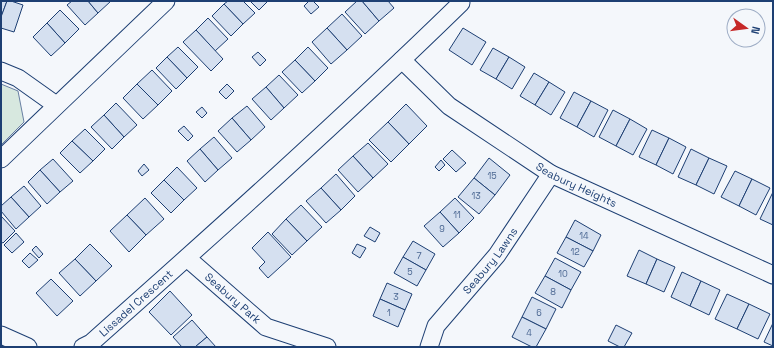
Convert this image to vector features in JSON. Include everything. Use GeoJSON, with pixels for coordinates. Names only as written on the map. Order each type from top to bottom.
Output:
{"type":"FeatureCollection","features":[{"type":"Feature","properties":{"kind":"street"},"geometry":{"type":"LineString","coordinates":[[1,158],[166,1]]}},
{"type":"Feature","properties":{"kind":"street","name":"Lissadel Crescent"},"geometry":{"type":"LineString","coordinates":[[83,347],[91,344],[187,258],[402,60],[460,3]]}},
{"type":"Feature","properties":{"kind":"street","name":"Seabury Heights"},"geometry":{"type":"LineString","coordinates":[[402,60],[449,106],[551,174],[773,275]]}},
{"type":"Feature","properties":{"kind":"street"},"geometry":{"type":"LineString","coordinates":[[1,72],[18,78],[56,105]]}},
{"type":"Feature","properties":{"kind":"street","name":"Seabury Lawns"},"geometry":{"type":"LineString","coordinates":[[429,347],[436,326],[497,255],[551,174]]}},
{"type":"Feature","properties":{"kind":"street","name":"Seabury Park"},"geometry":{"type":"LineString","coordinates":[[187,258],[266,327],[327,347]]}},
{"type":"Feature","properties":{"kind":"street"},"geometry":{"type":"LineString","coordinates":[[1,335],[28,347]]}},
{"type":"Feature","properties":{"kind":"shaded area"},"geometry":{"type":"Polygon","coordinates":[[[1,84],[18,91],[24,122],[1,145],[1,84]]]}},
{"type":"Feature","properties":{"kind":"building"},"geometry":{"type":"Polygon","coordinates":[[[1,1],[7,1],[1,17],[1,1]]]}},
{"type":"Feature","properties":{"kind":"building"},"geometry":{"type":"Polygon","coordinates":[[[7,1],[23,5],[14,32],[1,28],[1,17],[7,1]]]}},
{"type":"Feature","properties":{"kind":"building"},"geometry":{"type":"Polygon","coordinates":[[[72,1],[88,1],[98,13],[85,25],[67,5],[72,1]]]}},
{"type":"Feature","properties":{"kind":"building"},"geometry":{"type":"Polygon","coordinates":[[[88,1],[111,1],[98,13],[88,1]]]}},
{"type":"Feature","properties":{"kind":"building"},"geometry":{"type":"Polygon","coordinates":[[[228,1],[243,1],[255,13],[243,24],[224,4],[228,1]]]}},
{"type":"Feature","properties":{"kind":"building"},"geometry":{"type":"Polygon","coordinates":[[[250,1],[268,1],[259,10],[250,1]]]}},
{"type":"Feature","properties":{"kind":"building"},"geometry":{"type":"Polygon","coordinates":[[[309,1],[313,1],[319,7],[311,14],[304,6],[309,1]]]}},
{"type":"Feature","properties":{"kind":"building"},"geometry":{"type":"Polygon","coordinates":[[[357,1],[362,1],[379,21],[365,34],[345,12],[357,1]]]}},
{"type":"Feature","properties":{"kind":"building"},"geometry":{"type":"Polygon","coordinates":[[[362,1],[388,1],[394,8],[379,21],[362,1]]]}},
{"type":"Feature","properties":{"kind":"building"},"geometry":{"type":"Polygon","coordinates":[[[224,4],[243,24],[231,36],[212,16],[224,4]]]}},
{"type":"Feature","properties":{"kind":"building"},"geometry":{"type":"Polygon","coordinates":[[[60,10],[79,29],[65,43],[47,23],[60,10]]]}},
{"type":"Feature","properties":{"kind":"building"},"geometry":{"type":"Polygon","coordinates":[[[342,14],[362,36],[347,50],[327,28],[342,14]]]}},
{"type":"Feature","properties":{"kind":"building"},"geometry":{"type":"Polygon","coordinates":[[[208,18],[228,39],[215,51],[196,30],[208,18]]]}},
{"type":"Feature","properties":{"kind":"building"},"geometry":{"type":"Polygon","coordinates":[[[47,23],[65,43],[51,56],[33,37],[47,23]]]}},
{"type":"Feature","properties":{"kind":"building"},"geometry":{"type":"Polygon","coordinates":[[[327,28],[347,50],[331,64],[312,42],[327,28]]]}},
{"type":"Feature","properties":{"kind":"building"},"geometry":{"type":"Polygon","coordinates":[[[463,28],[486,42],[472,65],[449,50],[463,28]]]}},
{"type":"Feature","properties":{"kind":"building"},"geometry":{"type":"Polygon","coordinates":[[[196,30],[223,59],[211,71],[183,42],[196,30]]]}},
{"type":"Feature","properties":{"kind":"building"},"geometry":{"type":"Polygon","coordinates":[[[178,47],[198,67],[187,78],[167,57],[178,47]]]}},
{"type":"Feature","properties":{"kind":"building"},"geometry":{"type":"Polygon","coordinates":[[[308,47],[328,68],[315,81],[295,60],[308,47]]]}},
{"type":"Feature","properties":{"kind":"building"},"geometry":{"type":"Polygon","coordinates":[[[493,48],[509,57],[496,79],[480,70],[493,48]]]}},
{"type":"Feature","properties":{"kind":"building"},"geometry":{"type":"Polygon","coordinates":[[[258,52],[266,60],[260,66],[252,57],[258,52]]]}},
{"type":"Feature","properties":{"kind":"building"},"geometry":{"type":"Polygon","coordinates":[[[167,57],[187,78],[176,89],[156,68],[167,57]]]}},
{"type":"Feature","properties":{"kind":"building"},"geometry":{"type":"Polygon","coordinates":[[[509,57],[525,67],[512,89],[496,79],[509,57]]]}},
{"type":"Feature","properties":{"kind":"building"},"geometry":{"type":"Polygon","coordinates":[[[295,60],[315,81],[302,93],[282,72],[295,60]]]}},
{"type":"Feature","properties":{"kind":"building"},"geometry":{"type":"Polygon","coordinates":[[[152,70],[172,91],[158,105],[137,84],[152,70]]]}},
{"type":"Feature","properties":{"kind":"building"},"geometry":{"type":"Polygon","coordinates":[[[534,73],[549,82],[535,105],[520,96],[534,73]]]}},
{"type":"Feature","properties":{"kind":"building"},"geometry":{"type":"Polygon","coordinates":[[[279,75],[298,95],[284,108],[266,87],[279,75]]]}},
{"type":"Feature","properties":{"kind":"building"},"geometry":{"type":"Polygon","coordinates":[[[549,82],[565,92],[551,115],[535,105],[549,82]]]}},
{"type":"Feature","properties":{"kind":"building"},"geometry":{"type":"Polygon","coordinates":[[[137,84],[158,105],[143,119],[123,98],[137,84]]]}},
{"type":"Feature","properties":{"kind":"building"},"geometry":{"type":"Polygon","coordinates":[[[227,84],[234,91],[226,99],[219,92],[227,84]]]}},
{"type":"Feature","properties":{"kind":"building"},"geometry":{"type":"Polygon","coordinates":[[[266,87],[284,108],[271,120],[252,99],[266,87]]]}},
{"type":"Feature","properties":{"kind":"building"},"geometry":{"type":"Polygon","coordinates":[[[574,92],[591,101],[577,127],[560,118],[574,92]]]}},
{"type":"Feature","properties":{"kind":"building"},"geometry":{"type":"Polygon","coordinates":[[[591,101],[608,110],[594,137],[577,127],[591,101]]]}},
{"type":"Feature","properties":{"kind":"building"},"geometry":{"type":"Polygon","coordinates":[[[116,103],[137,125],[124,137],[104,115],[116,103]]]}},
{"type":"Feature","properties":{"kind":"building"},"geometry":{"type":"Polygon","coordinates":[[[406,104],[427,126],[409,144],[388,122],[406,104]]]}},
{"type":"Feature","properties":{"kind":"building"},"geometry":{"type":"Polygon","coordinates":[[[247,106],[265,127],[251,140],[232,118],[247,106]]]}},
{"type":"Feature","properties":{"kind":"building"},"geometry":{"type":"Polygon","coordinates":[[[202,107],[207,113],[202,118],[196,112],[202,107]]]}},
{"type":"Feature","properties":{"kind":"building"},"geometry":{"type":"Polygon","coordinates":[[[613,110],[630,119],[616,146],[599,137],[613,110]]]}},
{"type":"Feature","properties":{"kind":"building"},"geometry":{"type":"Polygon","coordinates":[[[104,115],[124,137],[112,149],[91,127],[104,115]]]}},
{"type":"Feature","properties":{"kind":"building"},"geometry":{"type":"Polygon","coordinates":[[[232,118],[251,140],[237,152],[218,131],[232,118]]]}},
{"type":"Feature","properties":{"kind":"building"},"geometry":{"type":"Polygon","coordinates":[[[630,119],[647,129],[633,155],[616,146],[630,119]]]}},
{"type":"Feature","properties":{"kind":"building"},"geometry":{"type":"Polygon","coordinates":[[[388,122],[409,144],[391,162],[369,140],[388,122]]]}},
{"type":"Feature","properties":{"kind":"building"},"geometry":{"type":"Polygon","coordinates":[[[184,126],[193,136],[188,141],[178,131],[184,126]]]}},
{"type":"Feature","properties":{"kind":"building"},"geometry":{"type":"Polygon","coordinates":[[[85,129],[105,149],[93,161],[72,141],[85,129]]]}},
{"type":"Feature","properties":{"kind":"building"},"geometry":{"type":"Polygon","coordinates":[[[652,130],[669,138],[656,165],[639,157],[652,130]]]}},
{"type":"Feature","properties":{"kind":"building"},"geometry":{"type":"Polygon","coordinates":[[[214,137],[232,158],[218,170],[200,149],[214,137]]]}},
{"type":"Feature","properties":{"kind":"building"},"geometry":{"type":"Polygon","coordinates":[[[669,138],[686,147],[673,174],[656,165],[669,138]]]}},
{"type":"Feature","properties":{"kind":"building"},"geometry":{"type":"Polygon","coordinates":[[[72,141],[93,161],[80,173],[60,153],[72,141]]]}},
{"type":"Feature","properties":{"kind":"building"},"geometry":{"type":"Polygon","coordinates":[[[368,143],[388,164],[373,178],[353,156],[368,143]]]}},
{"type":"Feature","properties":{"kind":"building"},"geometry":{"type":"Polygon","coordinates":[[[200,149],[218,170],[205,182],[187,161],[200,149]]]}},
{"type":"Feature","properties":{"kind":"building"},"geometry":{"type":"Polygon","coordinates":[[[691,149],[709,158],[696,185],[678,177],[691,149]]]}},
{"type":"Feature","properties":{"kind":"building"},"geometry":{"type":"Polygon","coordinates":[[[452,150],[466,163],[456,172],[443,159],[452,150]]]}},
{"type":"Feature","properties":{"kind":"building"},"geometry":{"type":"Polygon","coordinates":[[[353,156],[373,178],[358,192],[338,170],[353,156]]]}},
{"type":"Feature","properties":{"kind":"building"},"geometry":{"type":"Polygon","coordinates":[[[489,158],[510,175],[495,195],[474,178],[489,158]]]}},
{"type":"Feature","properties":{"kind":"building"},"geometry":{"type":"Polygon","coordinates":[[[709,158],[727,166],[714,194],[696,185],[709,158]]]}},
{"type":"Feature","properties":{"kind":"building"},"geometry":{"type":"Polygon","coordinates":[[[53,159],[73,181],[60,192],[40,170],[53,159]]]}},
{"type":"Feature","properties":{"kind":"building"},"geometry":{"type":"Polygon","coordinates":[[[441,160],[445,165],[439,171],[435,167],[441,160]]]}},
{"type":"Feature","properties":{"kind":"building"},"geometry":{"type":"Polygon","coordinates":[[[144,164],[149,170],[142,176],[138,171],[144,164]]]}},
{"type":"Feature","properties":{"kind":"building"},"geometry":{"type":"Polygon","coordinates":[[[177,167],[197,188],[184,200],[164,180],[177,167]]]}},
{"type":"Feature","properties":{"kind":"building"},"geometry":{"type":"Polygon","coordinates":[[[40,170],[60,192],[47,204],[28,182],[40,170]]]}},
{"type":"Feature","properties":{"kind":"building"},"geometry":{"type":"Polygon","coordinates":[[[735,171],[752,179],[739,206],[721,197],[735,171]]]}},
{"type":"Feature","properties":{"kind":"building"},"geometry":{"type":"Polygon","coordinates":[[[336,174],[355,196],[341,210],[321,188],[336,174]]]}},
{"type":"Feature","properties":{"kind":"building"},"geometry":{"type":"Polygon","coordinates":[[[474,178],[495,195],[479,214],[458,197],[474,178]]]}},
{"type":"Feature","properties":{"kind":"building"},"geometry":{"type":"Polygon","coordinates":[[[752,179],[770,188],[756,215],[739,206],[752,179]]]}},
{"type":"Feature","properties":{"kind":"building"},"geometry":{"type":"Polygon","coordinates":[[[164,180],[184,200],[171,213],[151,193],[164,180]]]}},
{"type":"Feature","properties":{"kind":"building"},"geometry":{"type":"Polygon","coordinates":[[[24,186],[41,206],[29,217],[11,197],[24,186]]]}},
{"type":"Feature","properties":{"kind":"building"},"geometry":{"type":"Polygon","coordinates":[[[321,188],[341,210],[326,223],[306,201],[321,188]]]}},
{"type":"Feature","properties":{"kind":"building"},"geometry":{"type":"Polygon","coordinates":[[[773,192],[773,225],[760,219],[773,192]]]}},
{"type":"Feature","properties":{"kind":"building"},"geometry":{"type":"Polygon","coordinates":[[[11,197],[29,217],[16,229],[1,211],[1,206],[11,197]]]}},
{"type":"Feature","properties":{"kind":"building"},"geometry":{"type":"Polygon","coordinates":[[[145,198],[164,219],[146,235],[127,215],[145,198]]]}},
{"type":"Feature","properties":{"kind":"building"},"geometry":{"type":"Polygon","coordinates":[[[455,198],[474,218],[459,233],[440,212],[455,198]]]}},
{"type":"Feature","properties":{"kind":"building"},"geometry":{"type":"Polygon","coordinates":[[[301,205],[322,227],[307,241],[286,219],[301,205]]]}},
{"type":"Feature","properties":{"kind":"building"},"geometry":{"type":"Polygon","coordinates":[[[440,212],[459,233],[443,247],[424,226],[440,212]]]}},
{"type":"Feature","properties":{"kind":"building"},"geometry":{"type":"Polygon","coordinates":[[[127,215],[146,235],[129,252],[110,231],[127,215]]]}},
{"type":"Feature","properties":{"kind":"building"},"geometry":{"type":"Polygon","coordinates":[[[1,216],[15,231],[3,243],[1,242],[1,216]]]}},
{"type":"Feature","properties":{"kind":"building"},"geometry":{"type":"Polygon","coordinates":[[[286,219],[307,241],[292,255],[272,234],[286,219]]]}},
{"type":"Feature","properties":{"kind":"building"},"geometry":{"type":"Polygon","coordinates":[[[575,220],[601,235],[593,251],[566,237],[575,220]]]}},
{"type":"Feature","properties":{"kind":"building"},"geometry":{"type":"Polygon","coordinates":[[[370,227],[380,233],[375,242],[364,236],[370,227]]]}},
{"type":"Feature","properties":{"kind":"building"},"geometry":{"type":"Polygon","coordinates":[[[268,232],[291,257],[268,278],[259,268],[265,262],[252,248],[268,232]]]}},
{"type":"Feature","properties":{"kind":"building"},"geometry":{"type":"Polygon","coordinates":[[[16,233],[24,242],[12,253],[4,245],[16,233]]]}},
{"type":"Feature","properties":{"kind":"building"},"geometry":{"type":"Polygon","coordinates":[[[566,237],[593,251],[584,267],[557,253],[566,237]]]}},
{"type":"Feature","properties":{"kind":"building"},"geometry":{"type":"Polygon","coordinates":[[[413,241],[435,254],[426,270],[403,257],[413,241]]]}},
{"type":"Feature","properties":{"kind":"building"},"geometry":{"type":"Polygon","coordinates":[[[90,244],[112,266],[96,281],[75,259],[90,244]]]}},
{"type":"Feature","properties":{"kind":"building"},"geometry":{"type":"Polygon","coordinates":[[[357,244],[366,248],[360,258],[352,253],[357,244]]]}},
{"type":"Feature","properties":{"kind":"building"},"geometry":{"type":"Polygon","coordinates":[[[36,246],[43,254],[39,258],[32,250],[36,246]]]}},
{"type":"Feature","properties":{"kind":"building"},"geometry":{"type":"Polygon","coordinates":[[[639,250],[657,259],[646,284],[627,276],[639,250]]]}},
{"type":"Feature","properties":{"kind":"building"},"geometry":{"type":"Polygon","coordinates":[[[30,253],[38,260],[29,268],[22,261],[30,253]]]}},
{"type":"Feature","properties":{"kind":"building"},"geometry":{"type":"Polygon","coordinates":[[[403,257],[426,270],[417,286],[394,273],[403,257]]]}},
{"type":"Feature","properties":{"kind":"building"},"geometry":{"type":"Polygon","coordinates":[[[555,258],[581,272],[571,290],[545,276],[555,258]]]}},
{"type":"Feature","properties":{"kind":"building"},"geometry":{"type":"Polygon","coordinates":[[[75,259],[96,281],[80,296],[59,273],[75,259]]]}},
{"type":"Feature","properties":{"kind":"building"},"geometry":{"type":"Polygon","coordinates":[[[657,259],[675,267],[664,292],[646,284],[657,259]]]}},
{"type":"Feature","properties":{"kind":"building"},"geometry":{"type":"Polygon","coordinates":[[[682,272],[701,281],[690,306],[671,297],[682,272]]]}},
{"type":"Feature","properties":{"kind":"building"},"geometry":{"type":"Polygon","coordinates":[[[545,276],[571,290],[562,308],[535,293],[545,276]]]}},
{"type":"Feature","properties":{"kind":"building"},"geometry":{"type":"Polygon","coordinates":[[[51,279],[73,301],[57,316],[36,293],[51,279]]]}},
{"type":"Feature","properties":{"kind":"building"},"geometry":{"type":"Polygon","coordinates":[[[701,281],[720,290],[709,315],[690,306],[701,281]]]}},
{"type":"Feature","properties":{"kind":"building"},"geometry":{"type":"Polygon","coordinates":[[[387,283],[412,294],[405,310],[380,299],[387,283]]]}},
{"type":"Feature","properties":{"kind":"building"},"geometry":{"type":"Polygon","coordinates":[[[170,291],[192,315],[171,335],[149,312],[170,291]]]}},
{"type":"Feature","properties":{"kind":"building"},"geometry":{"type":"Polygon","coordinates":[[[727,294],[749,304],[737,329],[715,319],[727,294]]]}},
{"type":"Feature","properties":{"kind":"building"},"geometry":{"type":"Polygon","coordinates":[[[532,297],[556,309],[546,329],[522,317],[532,297]]]}},
{"type":"Feature","properties":{"kind":"building"},"geometry":{"type":"Polygon","coordinates":[[[380,299],[405,310],[398,327],[373,316],[380,299]]]}},
{"type":"Feature","properties":{"kind":"building"},"geometry":{"type":"Polygon","coordinates":[[[749,304],[770,314],[758,339],[737,329],[749,304]]]}},
{"type":"Feature","properties":{"kind":"building"},"geometry":{"type":"Polygon","coordinates":[[[522,317],[546,329],[536,347],[532,347],[512,337],[522,317]]]}},
{"type":"Feature","properties":{"kind":"building"},"geometry":{"type":"Polygon","coordinates":[[[192,320],[207,337],[195,347],[182,347],[173,337],[192,320]]]}},
{"type":"Feature","properties":{"kind":"building"},"geometry":{"type":"Polygon","coordinates":[[[773,323],[773,346],[764,342],[773,323]]]}},
{"type":"Feature","properties":{"kind":"building"},"geometry":{"type":"Polygon","coordinates":[[[616,325],[632,333],[624,347],[620,347],[608,341],[616,325]]]}},
{"type":"Feature","properties":{"kind":"building"},"geometry":{"type":"Polygon","coordinates":[[[207,337],[216,347],[195,347],[207,337]]]}}]}
